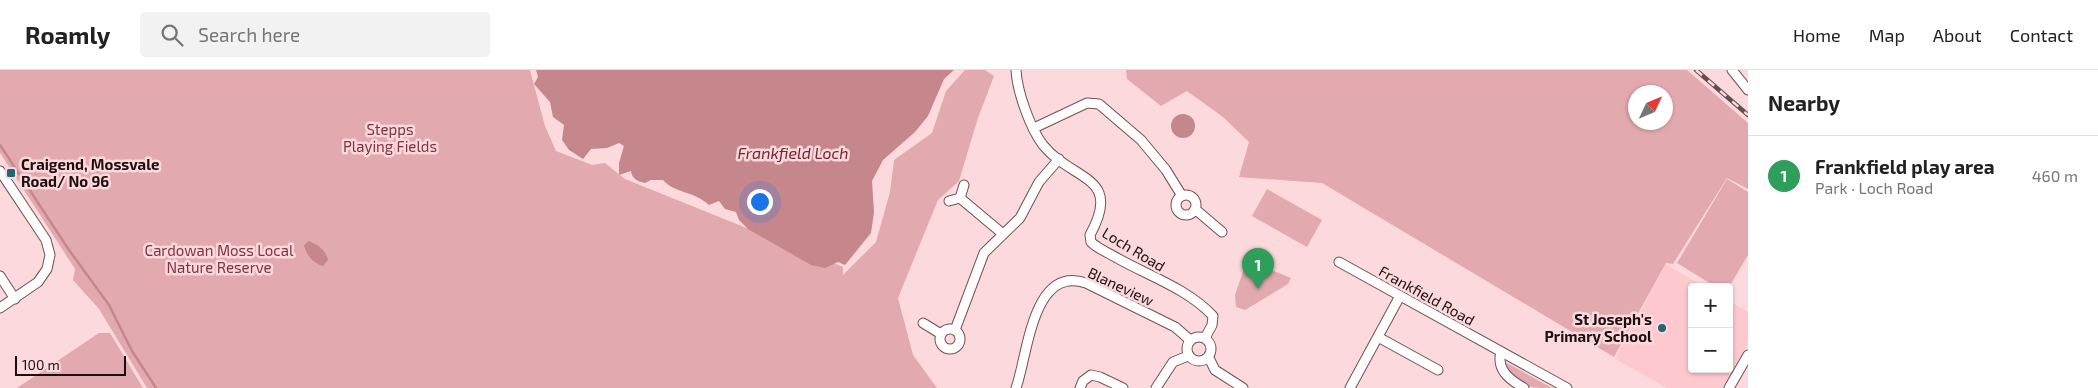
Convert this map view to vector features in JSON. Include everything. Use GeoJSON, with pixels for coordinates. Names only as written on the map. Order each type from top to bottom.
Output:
{"type":"FeatureCollection","features":[{"type":"Feature","properties":{"kind":"street","name":"Loch Road"},"geometry":{"type":"LineString","coordinates":[[1016,70],[1016,84],[1034,128],[1044,145],[1059,159],[1087,179],[1100,194],[1102,206],[1100,217],[1090,235],[1092,242],[1131,266],[1177,289],[1206,309],[1213,316],[1212,325],[1205,338]]}},
{"type":"Feature","properties":{"kind":"street"},"geometry":{"type":"LineString","coordinates":[[1732,70],[1748,90]]}},
{"type":"Feature","properties":{"kind":"street"},"geometry":{"type":"LineString","coordinates":[[1034,128],[1087,103],[1098,104],[1141,140],[1166,170],[1182,196]]}},
{"type":"Feature","properties":{"kind":"street"},"geometry":{"type":"LineString","coordinates":[[955,330],[984,253],[1020,218],[1039,182],[1059,159]]}},
{"type":"Feature","properties":{"kind":"street"},"geometry":{"type":"LineString","coordinates":[[0,171],[46,240],[50,255],[46,269],[38,282],[0,308]]}},
{"type":"Feature","properties":{"kind":"street"},"geometry":{"type":"LineString","coordinates":[[960,198],[964,185]]}},
{"type":"Feature","properties":{"kind":"street"},"geometry":{"type":"LineString","coordinates":[[1195,209],[1188,215],[1179,212],[1176,203],[1182,196],[1189,196],[1194,200],[1195,209],[1222,232]]}},
{"type":"Feature","properties":{"kind":"street"},"geometry":{"type":"LineString","coordinates":[[960,198],[1003,234]]}},
{"type":"Feature","properties":{"kind":"street"},"geometry":{"type":"LineString","coordinates":[[949,201],[960,198]]}},
{"type":"Feature","properties":{"kind":"street","name":"Frankfield Road"},"geometry":{"type":"LineString","coordinates":[[1339,262],[1567,388]]}},
{"type":"Feature","properties":{"kind":"street"},"geometry":{"type":"LineString","coordinates":[[0,276],[14,298]]}},
{"type":"Feature","properties":{"kind":"street","name":"Blaneview"},"geometry":{"type":"LineString","coordinates":[[1016,388],[1029,334],[1040,308],[1047,294],[1061,282],[1073,279],[1086,283],[1175,327],[1190,340]]}},
{"type":"Feature","properties":{"kind":"street"},"geometry":{"type":"LineString","coordinates":[[1350,388],[1400,296]]}},
{"type":"Feature","properties":{"kind":"street"},"geometry":{"type":"LineString","coordinates":[[923,323],[941,334]]}},
{"type":"Feature","properties":{"kind":"street"},"geometry":{"type":"LineString","coordinates":[[949,329],[955,330],[959,336],[959,343],[951,349],[942,346],[939,340],[941,334],[949,329]]}},
{"type":"Feature","properties":{"kind":"street"},"geometry":{"type":"LineString","coordinates":[[1209,358],[1196,362],[1188,356],[1186,348],[1190,340],[1200,337],[1205,338],[1211,346],[1209,358],[1215,370],[1243,388]]}},
{"type":"Feature","properties":{"kind":"street"},"geometry":{"type":"LineString","coordinates":[[1378,337],[1438,370]]}},
{"type":"Feature","properties":{"kind":"street"},"geometry":{"type":"LineString","coordinates":[[1502,352],[1500,358],[1503,372],[1508,379],[1524,388]]}},
{"type":"Feature","properties":{"kind":"street"},"geometry":{"type":"LineString","coordinates":[[1729,388],[1748,355]]}},
{"type":"Feature","properties":{"kind":"street"},"geometry":{"type":"LineString","coordinates":[[1156,388],[1173,362],[1188,356]]}},
{"type":"Feature","properties":{"kind":"street"},"geometry":{"type":"LineString","coordinates":[[1080,388],[1083,381],[1091,375],[1100,377],[1123,388]]}},
{"type":"Feature","properties":{"kind":"shaded area","name":"St Joseph's Primary School"},"geometry":{"type":"Polygon","coordinates":[[[1666,264],[1698,283],[1688,283],[1688,373],[1731,373],[1722,388],[1667,388],[1615,359],[1666,264]]]}},
{"type":"Feature","properties":{"kind":"shaded area","name":"St Joseph's Primary School"},"geometry":{"type":"Polygon","coordinates":[[[1733,303],[1748,312],[1748,344],[1733,369],[1733,303]]]}},
{"type":"Feature","properties":{"kind":"green space","name":"Cardowan Moss Local Nature Reserve"},"geometry":{"type":"Polygon","coordinates":[[[0,70],[530,70],[545,126],[556,151],[592,165],[605,163],[625,179],[843,267],[843,275],[876,242],[890,192],[894,160],[932,133],[946,91],[965,70],[985,70],[994,76],[978,118],[959,181],[938,200],[898,298],[913,355],[937,388],[147,388],[99,309],[73,280],[75,269],[0,153],[0,70]]]}},
{"type":"Feature","properties":{"kind":"green space"},"geometry":{"type":"Polygon","coordinates":[[[1126,70],[1687,70],[1748,123],[1748,189],[1727,178],[1673,264],[1666,263],[1614,357],[1322,183],[1239,177],[1249,142],[1223,117],[1187,91],[1161,106],[1127,79],[1126,70]]]}},
{"type":"Feature","properties":{"kind":"green space"},"geometry":{"type":"Polygon","coordinates":[[[1727,179],[1748,192],[1748,255],[1731,283],[1710,283],[1677,263],[1727,179]]]}},
{"type":"Feature","properties":{"kind":"green space"},"geometry":{"type":"Polygon","coordinates":[[[1267,189],[1322,220],[1307,247],[1252,216],[1267,189]]]}},
{"type":"Feature","properties":{"kind":"green space"},"geometry":{"type":"Polygon","coordinates":[[[1247,260],[1291,278],[1288,284],[1245,310],[1236,307],[1235,295],[1247,260]]]}},
{"type":"Feature","properties":{"kind":"green space"},"geometry":{"type":"Polygon","coordinates":[[[99,333],[110,333],[143,388],[17,388],[99,333]]]}},
{"type":"Feature","properties":{"kind":"green space"},"geometry":{"type":"Polygon","coordinates":[[[1505,362],[1552,388],[1524,385],[1509,372],[1503,364],[1505,362]]]}},
{"type":"Feature","properties":{"kind":"water","name":"Frankfield Loch"},"geometry":{"type":"Polygon","coordinates":[[[536,70],[954,70],[944,79],[928,116],[915,132],[883,160],[872,181],[874,212],[871,233],[845,265],[838,262],[825,268],[811,265],[748,229],[739,220],[736,212],[725,209],[719,201],[709,205],[703,200],[673,187],[663,180],[651,180],[645,183],[635,179],[631,171],[619,175],[619,163],[624,146],[619,143],[607,148],[591,149],[583,159],[569,150],[562,140],[564,125],[553,117],[550,102],[534,84],[538,77],[536,70]]]}},
{"type":"Feature","properties":{"kind":"water"},"geometry":{"type":"Polygon","coordinates":[[[1183,114],[1188,115],[1194,121],[1194,131],[1188,137],[1183,138],[1178,137],[1172,131],[1171,126],[1172,121],[1178,115],[1183,114]]]}},
{"type":"Feature","properties":{"kind":"water"},"geometry":{"type":"Polygon","coordinates":[[[309,241],[319,246],[325,253],[328,260],[323,266],[313,261],[306,252],[304,245],[309,241]]]}},
{"type":"Feature","properties":{"kind":"waterway"},"geometry":{"type":"LineString","coordinates":[[0,145],[69,250],[109,305],[132,351],[156,388]]}},
{"type":"Feature","properties":{"kind":"railway"},"geometry":{"type":"LineString","coordinates":[[1696,70],[1748,115]]}},
{"type":"Feature","properties":{"kind":"place","name":"Craigend, Mossvale Road/ No 96"},"geometry":{"type":"Point","coordinates":[11,173]}},
{"type":"Feature","properties":{"kind":"place","name":"Frankfield play area"},"geometry":{"type":"Point","coordinates":[1258,289]}},
{"type":"Feature","properties":{"kind":"place","name":"St Joseph's Primary School"},"geometry":{"type":"Point","coordinates":[1662,328]}},
{"type":"Feature","properties":{"kind":"park label","name":"Stepps Playing Fields"},"geometry":{"type":"Point","coordinates":[390,138]}}]}
